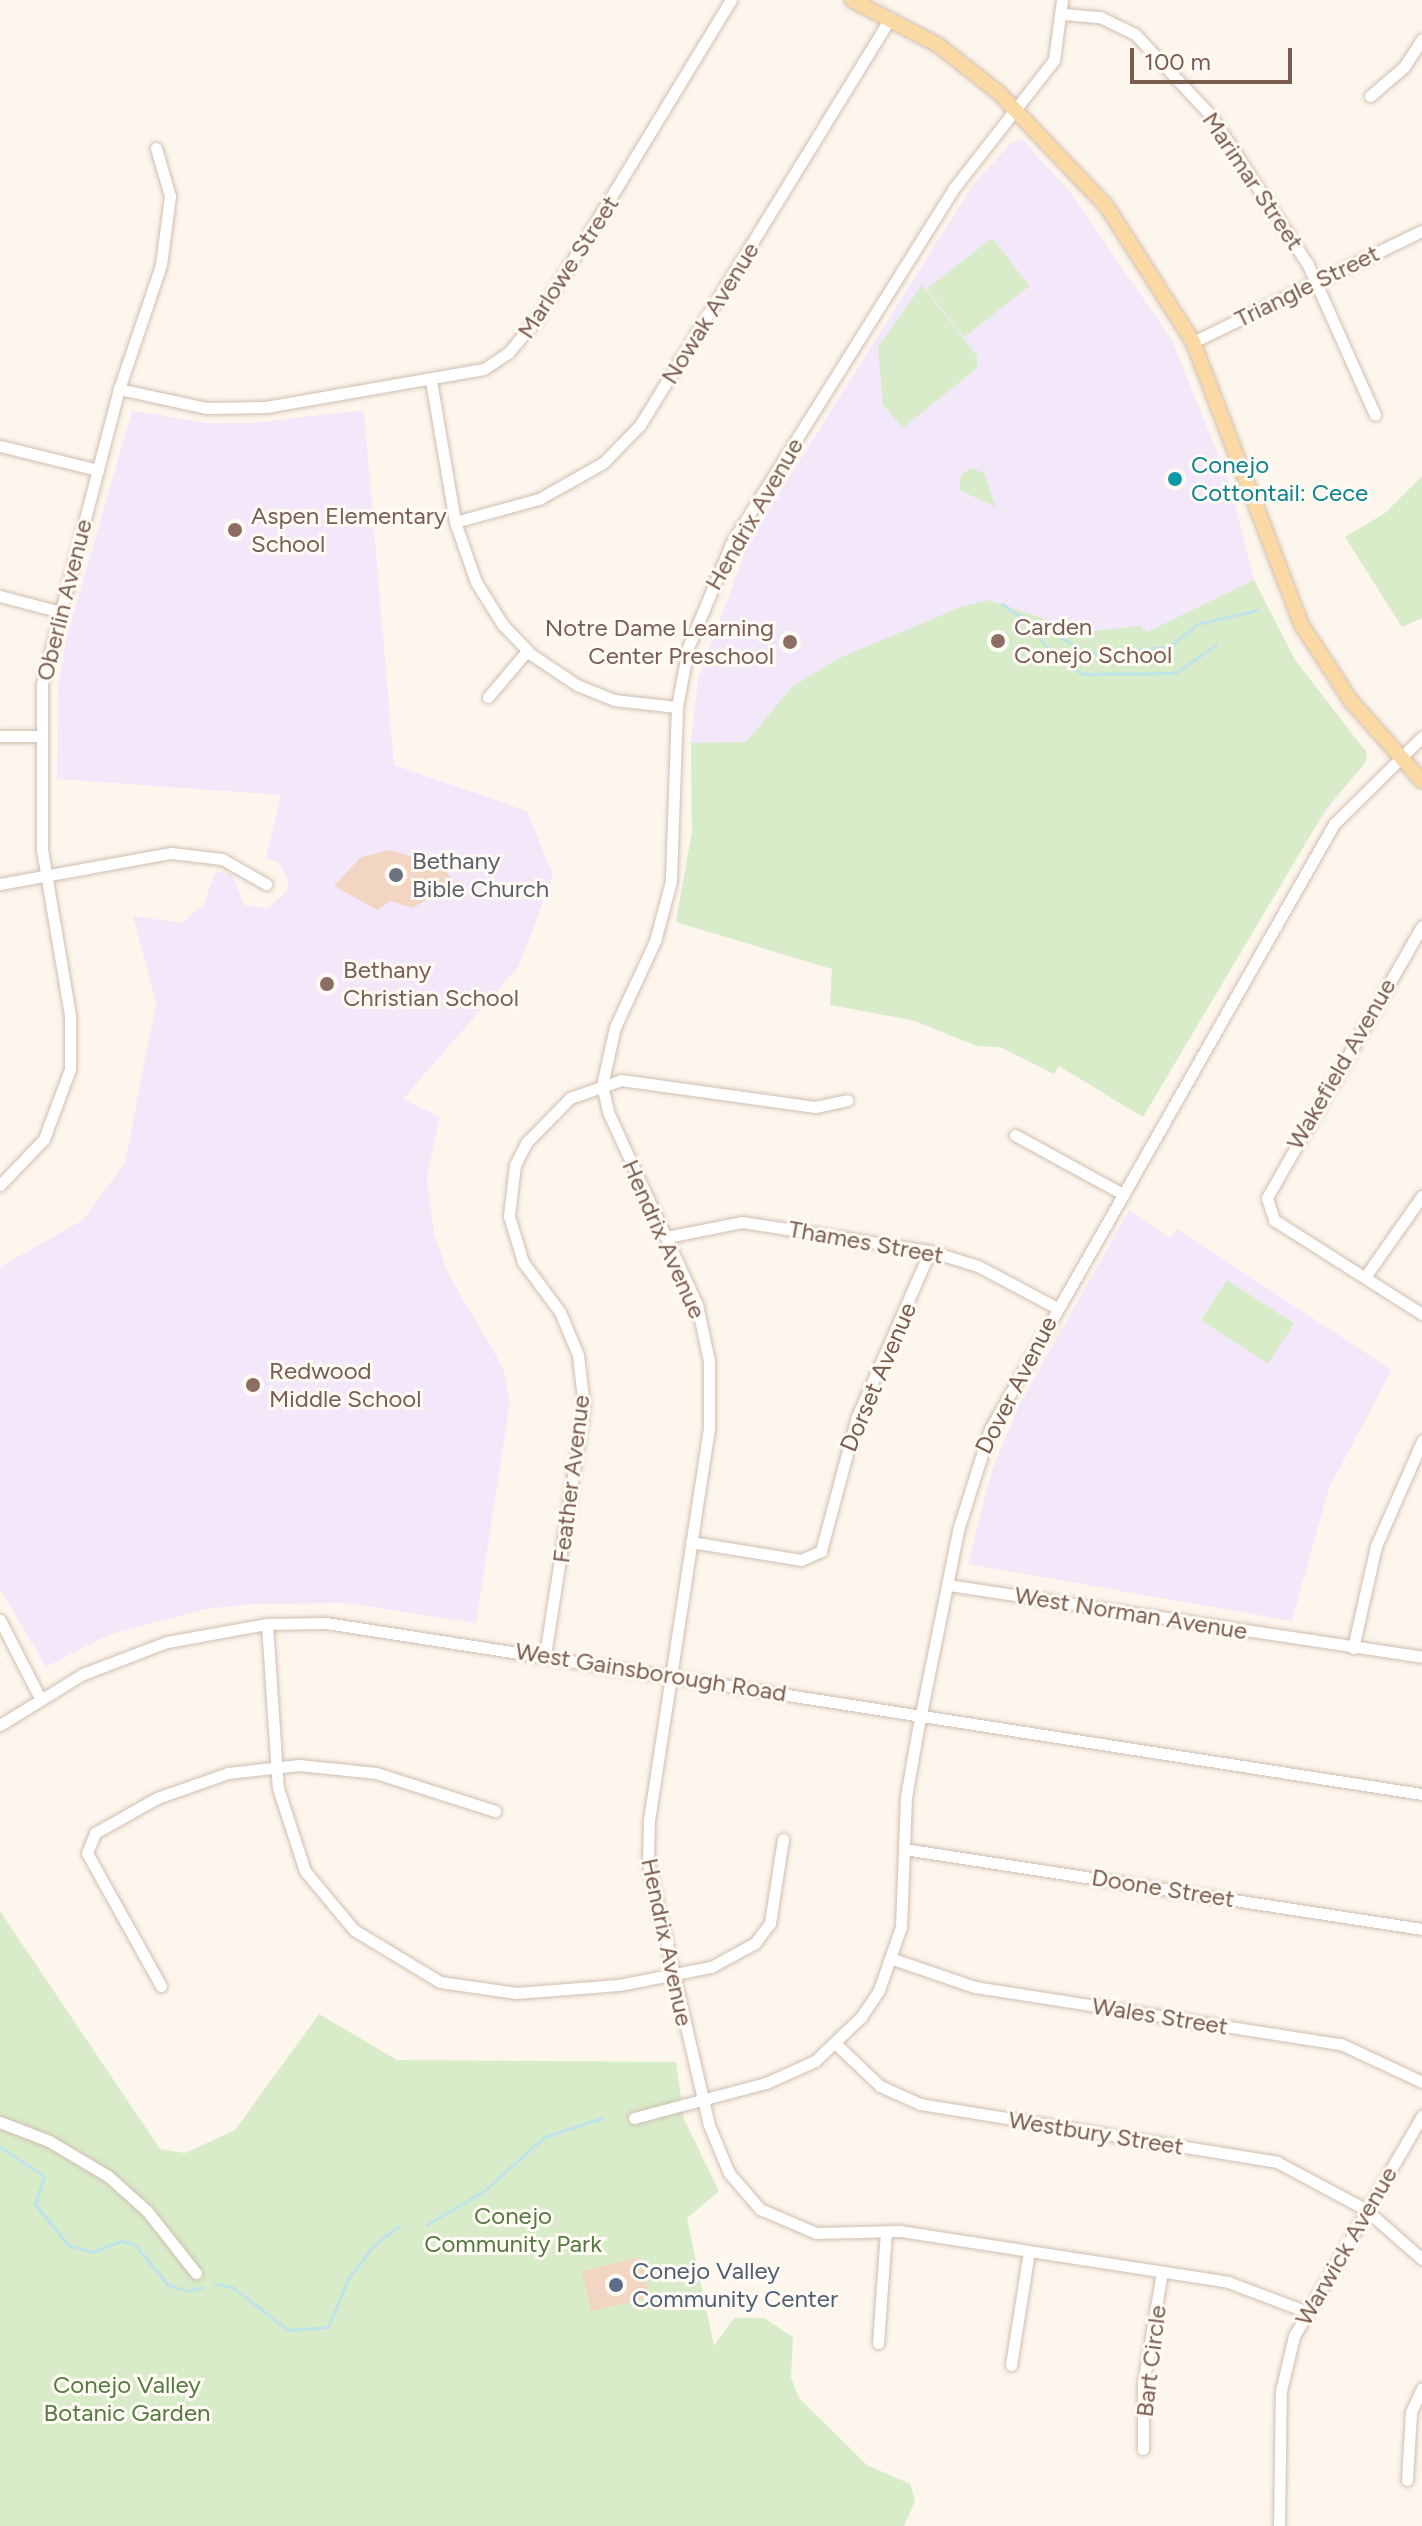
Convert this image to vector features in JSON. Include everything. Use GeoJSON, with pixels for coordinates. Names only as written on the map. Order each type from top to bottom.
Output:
{"type":"FeatureCollection","features":[{"type":"Feature","properties":{"kind":"main road"},"geometry":{"type":"LineString","coordinates":[[852,0],[890,18],[959,60],[1019,111],[1107,207],[1193,342],[1301,624],[1342,688],[1422,781]]}},
{"type":"Feature","properties":{"kind":"street","name":"Marlowe Street"},"geometry":{"type":"LineString","coordinates":[[119,389],[233,409],[431,381],[484,369],[524,338],[731,0]]}},
{"type":"Feature","properties":{"kind":"street","name":"Hendrix Avenue"},"geometry":{"type":"LineString","coordinates":[[1062,0],[1063,14],[1054,60],[1019,111],[954,188],[731,544],[700,609],[677,707],[671,881],[655,941],[615,1027],[602,1085],[608,1112],[697,1305],[709,1361],[712,1402],[647,1842],[673,1976],[703,2100],[729,2173],[760,2209],[816,2233],[886,2231],[1245,2286],[1305,2311]]}},
{"type":"Feature","properties":{"kind":"street","name":"Marimar Street"},"geometry":{"type":"LineString","coordinates":[[1063,14],[1120,25],[1152,47],[1250,170],[1315,282],[1375,415]]}},
{"type":"Feature","properties":{"kind":"street","name":"Nowak Avenue"},"geometry":{"type":"LineString","coordinates":[[455,522],[496,513],[566,485],[603,463],[640,425],[890,18]]}},
{"type":"Feature","properties":{"kind":"street"},"geometry":{"type":"LineString","coordinates":[[1370,96],[1404,67],[1422,39]]}},
{"type":"Feature","properties":{"kind":"street","name":"Oberlin Avenue"},"geometry":{"type":"LineString","coordinates":[[0,1185],[44,1139],[70,1069],[70,1015],[44,877],[39,736],[44,664],[119,389],[165,243],[170,196],[156,148]]}},
{"type":"Feature","properties":{"kind":"street","name":"Triangle Street"},"geometry":{"type":"LineString","coordinates":[[1193,342],[1422,231]]}},
{"type":"Feature","properties":{"kind":"street"},"geometry":{"type":"LineString","coordinates":[[431,381],[455,522],[482,595],[527,651],[558,674],[614,700],[677,707]]}},
{"type":"Feature","properties":{"kind":"street"},"geometry":{"type":"LineString","coordinates":[[0,446],[98,470]]}},
{"type":"Feature","properties":{"kind":"street"},"geometry":{"type":"LineString","coordinates":[[0,596],[57,611]]}},
{"type":"Feature","properties":{"kind":"street"},"geometry":{"type":"LineString","coordinates":[[488,697],[527,651]]}},
{"type":"Feature","properties":{"kind":"street"},"geometry":{"type":"LineString","coordinates":[[0,736],[39,736]]}},
{"type":"Feature","properties":{"kind":"street","name":"Dover Avenue"},"geometry":{"type":"LineString","coordinates":[[634,2118],[766,2083],[836,2044],[861,2017],[893,1959],[904,1908],[906,1797],[948,1585],[980,1452],[1055,1307],[1334,824],[1422,737]]}},
{"type":"Feature","properties":{"kind":"street"},"geometry":{"type":"LineString","coordinates":[[0,884],[197,853],[244,868],[266,884]]}},
{"type":"Feature","properties":{"kind":"street","name":"Wakefield Avenue"},"geometry":{"type":"LineString","coordinates":[[1365,1277],[1286,1228],[1267,1205],[1276,1175],[1422,926]]}},
{"type":"Feature","properties":{"kind":"street","name":"Feather Avenue"},"geometry":{"type":"LineString","coordinates":[[545,1655],[580,1438],[583,1376],[560,1312],[523,1262],[510,1192],[515,1165],[536,1127],[570,1098],[602,1085],[671,1083],[815,1107],[847,1100]]}},
{"type":"Feature","properties":{"kind":"street"},"geometry":{"type":"LineString","coordinates":[[1015,1135],[1121,1193]]}},
{"type":"Feature","properties":{"kind":"street"},"geometry":{"type":"LineString","coordinates":[[1422,1196],[1365,1277],[1422,1314]]}},
{"type":"Feature","properties":{"kind":"street","name":"Thames Street"},"geometry":{"type":"LineString","coordinates":[[667,1237],[742,1222],[930,1251],[978,1266],[1055,1307]]}},
{"type":"Feature","properties":{"kind":"street","name":"Dorset Avenue"},"geometry":{"type":"LineString","coordinates":[[691,1542],[801,1560],[821,1551],[857,1417],[930,1251]]}},
{"type":"Feature","properties":{"kind":"street"},"geometry":{"type":"LineString","coordinates":[[1353,1648],[1376,1546],[1422,1441]]}},
{"type":"Feature","properties":{"kind":"street","name":"West Norman Avenue"},"geometry":{"type":"LineString","coordinates":[[948,1585],[1422,1657]]}},
{"type":"Feature","properties":{"kind":"street"},"geometry":{"type":"LineString","coordinates":[[0,1620],[40,1698],[0,1725]]}},
{"type":"Feature","properties":{"kind":"street"},"geometry":{"type":"LineString","coordinates":[[267,1624],[283,1811],[305,1871],[354,1930],[426,1977],[489,1994],[673,1976],[711,1967],[755,1943],[777,1902],[783,1839]]}},
{"type":"Feature","properties":{"kind":"street","name":"West Gainsborough Road"},"geometry":{"type":"LineString","coordinates":[[40,1698],[167,1642],[267,1624],[364,1626],[1422,1794]]}},
{"type":"Feature","properties":{"kind":"street"},"geometry":{"type":"LineString","coordinates":[[161,1986],[89,1860],[90,1839],[194,1782],[277,1766],[376,1773],[495,1811]]}},
{"type":"Feature","properties":{"kind":"street","name":"Doone Street"},"geometry":{"type":"LineString","coordinates":[[904,1849],[1422,1929]]}},
{"type":"Feature","properties":{"kind":"street","name":"Wales Street"},"geometry":{"type":"LineString","coordinates":[[893,1959],[1014,1994],[1341,2044],[1422,2082]]}},
{"type":"Feature","properties":{"kind":"street","name":"Westbury Street"},"geometry":{"type":"LineString","coordinates":[[836,2044],[880,2086],[920,2104],[1277,2162],[1365,2209],[1422,2259]]}},
{"type":"Feature","properties":{"kind":"street","name":"Warwick Avenue"},"geometry":{"type":"LineString","coordinates":[[1279,2526],[1281,2391],[1305,2311],[1422,2116]]}},
{"type":"Feature","properties":{"kind":"street"},"geometry":{"type":"LineString","coordinates":[[0,2122],[49,2141],[108,2176],[147,2211],[196,2273]]}},
{"type":"Feature","properties":{"kind":"street"},"geometry":{"type":"LineString","coordinates":[[878,2343],[886,2231]]}},
{"type":"Feature","properties":{"kind":"street"},"geometry":{"type":"LineString","coordinates":[[1011,2365],[1029,2251]]}},
{"type":"Feature","properties":{"kind":"street","name":"Bart Circle"},"geometry":{"type":"LineString","coordinates":[[1143,2449],[1143,2384],[1162,2272]]}},
{"type":"Feature","properties":{"kind":"street"},"geometry":{"type":"LineString","coordinates":[[1407,2480],[1411,2412],[1422,2388]]}},
{"type":"Feature","properties":{"kind":"shaded area","name":"Carden Conejo School"},"geometry":{"type":"Polygon","coordinates":[[[1022,139],[1070,192],[1172,340],[1229,481],[1254,580],[1295,660],[1367,753],[1306,841],[1143,1117],[1059,1066],[1054,1074],[1000,1047],[977,1046],[912,1020],[830,1005],[832,969],[676,922],[692,832],[691,743],[698,679],[749,541],[974,183],[1010,144],[1022,139]]]}},
{"type":"Feature","properties":{"kind":"shaded area"},"geometry":{"type":"Polygon","coordinates":[[[364,410],[394,765],[527,811],[553,875],[519,966],[403,1099],[440,1117],[427,1176],[434,1233],[447,1271],[503,1368],[510,1402],[476,1623],[346,1603],[254,1604],[205,1609],[108,1635],[46,1667],[0,1589],[0,1267],[83,1220],[125,1163],[156,1003],[133,916],[182,923],[203,905],[216,872],[232,874],[244,905],[268,908],[287,891],[288,879],[278,862],[266,858],[281,795],[57,779],[58,686],[67,637],[132,411],[206,423],[252,423],[364,410]]]}},
{"type":"Feature","properties":{"kind":"shaded area"},"geometry":{"type":"Polygon","coordinates":[[[1129,1210],[1170,1238],[1177,1229],[1392,1370],[1329,1488],[1292,1621],[968,1564],[992,1470],[1019,1405],[1129,1210]]]}},
{"type":"Feature","properties":{"kind":"green space"},"geometry":{"type":"Polygon","coordinates":[[[992,238],[1030,286],[964,337],[927,289],[992,238]]]}},
{"type":"Feature","properties":{"kind":"green space"},"geometry":{"type":"Polygon","coordinates":[[[922,285],[977,356],[977,368],[903,428],[883,405],[878,347],[922,285]]]}},
{"type":"Feature","properties":{"kind":"green space"},"geometry":{"type":"Polygon","coordinates":[[[971,468],[984,473],[996,507],[959,490],[961,475],[971,468]]]}},
{"type":"Feature","properties":{"kind":"green space"},"geometry":{"type":"Polygon","coordinates":[[[1422,476],[1422,618],[1402,627],[1345,537],[1385,513],[1422,476]]]}},
{"type":"Feature","properties":{"kind":"green space"},"geometry":{"type":"Polygon","coordinates":[[[1254,580],[1295,660],[1367,753],[1366,762],[1326,809],[1143,1117],[1059,1066],[1054,1074],[1000,1047],[977,1046],[912,1020],[830,1005],[832,969],[676,922],[692,832],[691,743],[746,742],[792,687],[837,659],[961,607],[988,600],[1084,632],[1140,626],[1147,632],[1254,580]]]}},
{"type":"Feature","properties":{"kind":"green space"},"geometry":{"type":"Polygon","coordinates":[[[1227,1280],[1294,1324],[1268,1364],[1201,1320],[1227,1280]]]}},
{"type":"Feature","properties":{"kind":"green space"},"geometry":{"type":"Polygon","coordinates":[[[0,1911],[160,2149],[185,2153],[235,2130],[319,2014],[397,2060],[676,2062],[684,2119],[719,2191],[687,2218],[714,2346],[734,2318],[764,2318],[793,2337],[791,2378],[799,2398],[867,2465],[910,2484],[915,2501],[904,2526],[0,2526],[0,1911]]]}},
{"type":"Feature","properties":{"kind":"building","name":"Bethany Bible Church"},"geometry":{"type":"Polygon","coordinates":[[[390,850],[442,866],[456,884],[412,908],[391,901],[377,910],[334,886],[361,857],[390,850]]]}},
{"type":"Feature","properties":{"kind":"building","name":"Conejo Valley Community Center"},"geometry":{"type":"Polygon","coordinates":[[[640,2257],[650,2297],[592,2311],[582,2272],[640,2257]]]}},
{"type":"Feature","properties":{"kind":"waterway"},"geometry":{"type":"LineString","coordinates":[[1002,604],[1027,621],[1055,658],[1083,674],[1175,673],[1217,644]]}},
{"type":"Feature","properties":{"kind":"waterway"},"geometry":{"type":"LineString","coordinates":[[1024,618],[1089,653],[1169,647],[1197,624],[1257,610]]}},
{"type":"Feature","properties":{"kind":"waterway"},"geometry":{"type":"LineString","coordinates":[[426,2225],[484,2191],[544,2137],[602,2118]]}},
{"type":"Feature","properties":{"kind":"waterway"},"geometry":{"type":"LineString","coordinates":[[0,2147],[44,2176],[35,2204],[68,2245],[92,2252],[120,2241],[134,2244],[168,2285],[188,2291],[203,2287]]}},
{"type":"Feature","properties":{"kind":"waterway"},"geometry":{"type":"LineString","coordinates":[[215,2284],[232,2287],[288,2330],[328,2327],[348,2279],[373,2246],[399,2226]]}},
{"type":"Feature","properties":{"kind":"place","name":"Conejo Cottontail: Cece"},"geometry":{"type":"Point","coordinates":[1175,479]}},
{"type":"Feature","properties":{"kind":"place","name":"Aspen Elementary School"},"geometry":{"type":"Point","coordinates":[235,530]}},
{"type":"Feature","properties":{"kind":"place","name":"Carden Conejo School"},"geometry":{"type":"Point","coordinates":[998,641]}},
{"type":"Feature","properties":{"kind":"place","name":"Notre Dame Learning Center Preschool"},"geometry":{"type":"Point","coordinates":[790,642]}},
{"type":"Feature","properties":{"kind":"place","name":"Bethany Bible Church"},"geometry":{"type":"Point","coordinates":[396,875]}},
{"type":"Feature","properties":{"kind":"place","name":"Bethany Christian School"},"geometry":{"type":"Point","coordinates":[327,984]}},
{"type":"Feature","properties":{"kind":"place","name":"Redwood Middle School"},"geometry":{"type":"Point","coordinates":[253,1385]}},
{"type":"Feature","properties":{"kind":"place","name":"Conejo Valley Community Center"},"geometry":{"type":"Point","coordinates":[616,2285]}},
{"type":"Feature","properties":{"kind":"park label","name":"Conejo Community Park"},"geometry":{"type":"Point","coordinates":[513,2230]}},
{"type":"Feature","properties":{"kind":"park label","name":"Conejo Valley Botanic Garden"},"geometry":{"type":"Point","coordinates":[127,2399]}}]}
